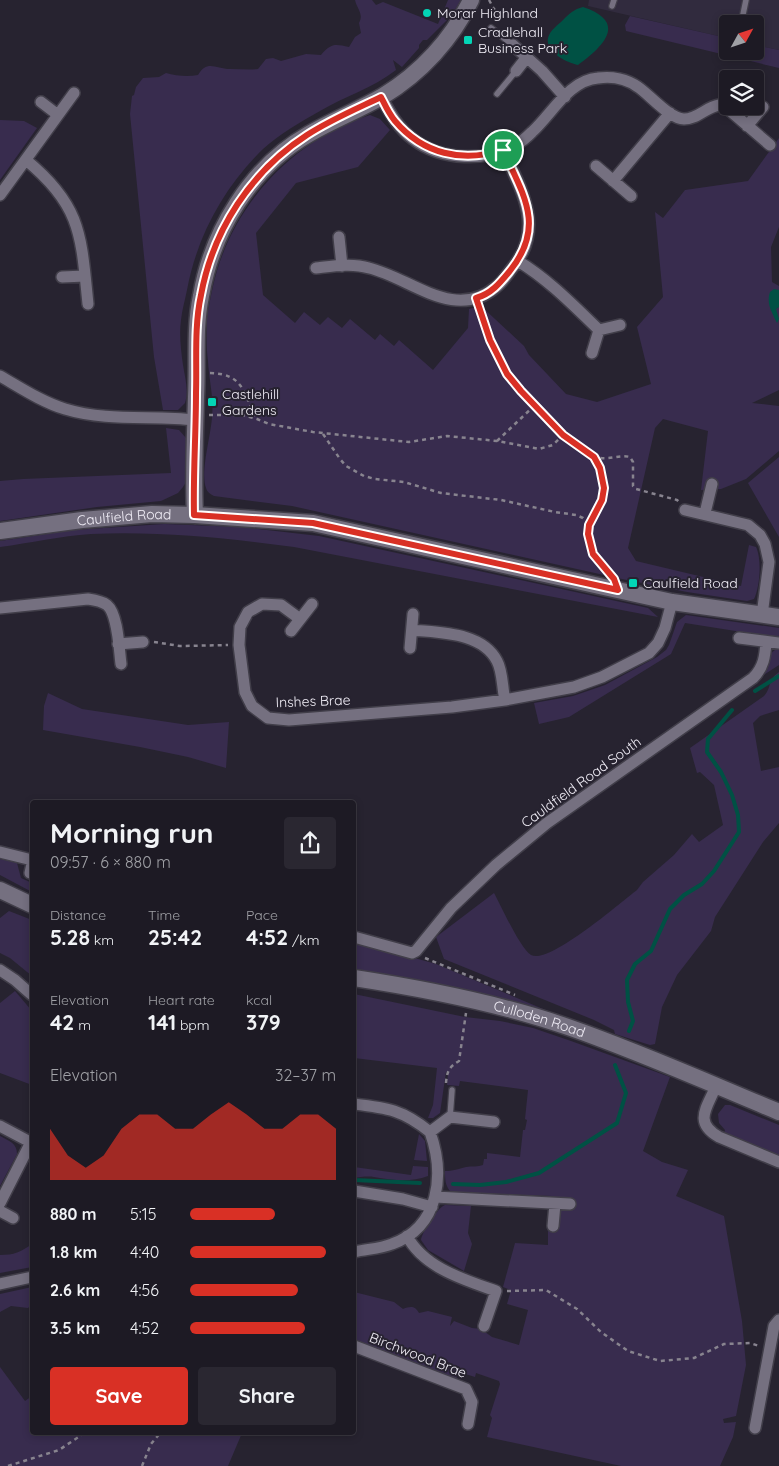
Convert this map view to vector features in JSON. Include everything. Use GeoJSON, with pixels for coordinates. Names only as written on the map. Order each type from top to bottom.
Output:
{"type":"FeatureCollection","features":[{"type":"Feature","properties":{"kind":"street"},"geometry":{"type":"LineString","coordinates":[[194,515],[196,334],[200,296],[211,255],[228,217],[255,179],[281,154],[307,135],[381,97],[421,68],[441,48],[461,22],[471,0]]}},
{"type":"Feature","properties":{"kind":"street"},"geometry":{"type":"LineString","coordinates":[[513,45],[528,57],[565,97]]}},
{"type":"Feature","properties":{"kind":"street"},"geometry":{"type":"LineString","coordinates":[[516,71],[528,57]]}},
{"type":"Feature","properties":{"kind":"street"},"geometry":{"type":"LineString","coordinates":[[381,97],[394,119],[413,140],[437,152],[462,157],[489,155],[518,144],[578,85],[597,78],[618,78],[638,86],[670,113],[682,119],[692,118],[711,106],[719,104],[728,109],[770,146]]}},
{"type":"Feature","properties":{"kind":"street"},"geometry":{"type":"LineString","coordinates":[[0,195],[74,93]]}},
{"type":"Feature","properties":{"kind":"street"},"geometry":{"type":"LineString","coordinates":[[41,102],[58,115]]}},
{"type":"Feature","properties":{"kind":"street"},"geometry":{"type":"LineString","coordinates":[[613,181],[670,113]]}},
{"type":"Feature","properties":{"kind":"street"},"geometry":{"type":"LineString","coordinates":[[747,126],[756,115]]}},
{"type":"Feature","properties":{"kind":"street"},"geometry":{"type":"LineString","coordinates":[[316,268],[358,266],[370,268],[453,301],[476,298],[497,287],[518,261],[528,241],[530,223],[526,204],[503,150]]}},
{"type":"Feature","properties":{"kind":"street"},"geometry":{"type":"LineString","coordinates":[[26,160],[52,184],[71,211],[77,224],[82,243],[88,304]]}},
{"type":"Feature","properties":{"kind":"street"},"geometry":{"type":"LineString","coordinates":[[596,166],[631,196]]}},
{"type":"Feature","properties":{"kind":"street"},"geometry":{"type":"LineString","coordinates":[[339,237],[342,266]]}},
{"type":"Feature","properties":{"kind":"street"},"geometry":{"type":"LineString","coordinates":[[518,261],[536,272],[563,294],[599,330]]}},
{"type":"Feature","properties":{"kind":"street"},"geometry":{"type":"LineString","coordinates":[[62,277],[85,276]]}},
{"type":"Feature","properties":{"kind":"street"},"geometry":{"type":"LineString","coordinates":[[599,330],[620,325]]}},
{"type":"Feature","properties":{"kind":"street"},"geometry":{"type":"LineString","coordinates":[[592,353],[599,330]]}},
{"type":"Feature","properties":{"kind":"street"},"geometry":{"type":"LineString","coordinates":[[0,376],[41,399],[66,409],[105,417],[196,417]]}},
{"type":"Feature","properties":{"kind":"street"},"geometry":{"type":"LineString","coordinates":[[705,513],[712,484]]}},
{"type":"Feature","properties":{"kind":"street"},"geometry":{"type":"LineString","coordinates":[[685,510],[705,513],[748,525],[760,535],[765,544],[769,562],[762,615]]}},
{"type":"Feature","properties":{"kind":"street","name":"Caulfield Road"},"geometry":{"type":"LineString","coordinates":[[0,531],[82,520],[152,514],[313,523],[672,602],[779,617]]}},
{"type":"Feature","properties":{"kind":"street"},"geometry":{"type":"LineString","coordinates":[[0,608],[88,599],[98,600],[108,606],[114,614],[120,664]]}},
{"type":"Feature","properties":{"kind":"street","name":"Inshes Brae"},"geometry":{"type":"LineString","coordinates":[[300,618],[281,605],[262,604],[248,612],[240,627],[239,645],[245,692],[252,706],[268,718],[289,720],[328,718],[452,707],[505,700],[574,687],[602,677],[649,653],[662,636],[672,602]]}},
{"type":"Feature","properties":{"kind":"street"},"geometry":{"type":"LineString","coordinates":[[291,632],[312,604]]}},
{"type":"Feature","properties":{"kind":"street"},"geometry":{"type":"LineString","coordinates":[[410,648],[413,614]]}},
{"type":"Feature","properties":{"kind":"street"},"geometry":{"type":"LineString","coordinates":[[412,630],[466,637],[484,646],[497,661],[505,700]]}},
{"type":"Feature","properties":{"kind":"street"},"geometry":{"type":"LineString","coordinates":[[739,638],[779,643]]}},
{"type":"Feature","properties":{"kind":"street"},"geometry":{"type":"LineString","coordinates":[[118,644],[143,642]]}},
{"type":"Feature","properties":{"kind":"street","name":"Cauldfield Road South"},"geometry":{"type":"LineString","coordinates":[[356,938],[412,953],[416,951],[451,908],[484,876],[547,823],[753,678],[764,663],[766,642]]}},
{"type":"Feature","properties":{"kind":"street"},"geometry":{"type":"LineString","coordinates":[[0,852],[30,860]]}},
{"type":"Feature","properties":{"kind":"street"},"geometry":{"type":"LineString","coordinates":[[0,891],[30,904]]}},
{"type":"Feature","properties":{"kind":"street"},"geometry":{"type":"LineString","coordinates":[[0,970],[30,993]]}},
{"type":"Feature","properties":{"kind":"street","name":"Culloden Road"},"geometry":{"type":"LineString","coordinates":[[356,978],[469,999],[567,1026],[651,1058],[779,1112]]}},
{"type":"Feature","properties":{"kind":"street"},"geometry":{"type":"LineString","coordinates":[[716,1086],[704,1116],[705,1126],[719,1136],[779,1162]]}},
{"type":"Feature","properties":{"kind":"street"},"geometry":{"type":"LineString","coordinates":[[356,1104],[403,1113],[430,1132],[435,1146],[437,1179],[433,1202],[422,1224],[407,1236],[387,1246],[356,1252]]}},
{"type":"Feature","properties":{"kind":"street"},"geometry":{"type":"LineString","coordinates":[[430,1132],[450,1117],[494,1122]]}},
{"type":"Feature","properties":{"kind":"street"},"geometry":{"type":"LineString","coordinates":[[0,1126],[30,1142]]}},
{"type":"Feature","properties":{"kind":"street"},"geometry":{"type":"LineString","coordinates":[[0,1203],[30,1147]]}},
{"type":"Feature","properties":{"kind":"street"},"geometry":{"type":"LineString","coordinates":[[356,1191],[433,1202],[570,1204]]}},
{"type":"Feature","properties":{"kind":"street"},"geometry":{"type":"LineString","coordinates":[[553,1226],[554,1204]]}},
{"type":"Feature","properties":{"kind":"street"},"geometry":{"type":"LineString","coordinates":[[0,1211],[14,1218]]}},
{"type":"Feature","properties":{"kind":"street"},"geometry":{"type":"LineString","coordinates":[[407,1236],[422,1255],[440,1267],[461,1278],[496,1291],[484,1326]]}},
{"type":"Feature","properties":{"kind":"street"},"geometry":{"type":"LineString","coordinates":[[0,1284],[30,1278]]}},
{"type":"Feature","properties":{"kind":"street"},"geometry":{"type":"LineString","coordinates":[[755,1428],[774,1326],[779,1320]]}},
{"type":"Feature","properties":{"kind":"street","name":"Birchwood Brae"},"geometry":{"type":"LineString","coordinates":[[356,1347],[466,1389],[472,1402],[468,1424]]}},
{"type":"Feature","properties":{"kind":"lane"},"geometry":{"type":"LineString","coordinates":[[743,15],[746,0]]}},
{"type":"Feature","properties":{"kind":"lane"},"geometry":{"type":"LineString","coordinates":[[491,28],[513,45]]}},
{"type":"Feature","properties":{"kind":"lane"},"geometry":{"type":"LineString","coordinates":[[497,94],[516,71]]}},
{"type":"Feature","properties":{"kind":"lane"},"geometry":{"type":"LineString","coordinates":[[450,1117],[452,1090]]}},
{"type":"Feature","properties":{"kind":"path"},"geometry":{"type":"LineString","coordinates":[[489,0],[501,16],[491,28]]}},
{"type":"Feature","properties":{"kind":"path"},"geometry":{"type":"LineString","coordinates":[[476,298],[490,340],[507,374],[563,435],[594,457],[604,460],[630,457],[633,462],[633,486],[636,489],[677,500],[685,510]]}},
{"type":"Feature","properties":{"kind":"path"},"geometry":{"type":"LineString","coordinates":[[196,373],[231,376],[239,382],[257,419]]}},
{"type":"Feature","properties":{"kind":"path"},"geometry":{"type":"LineString","coordinates":[[497,441],[535,406]]}},
{"type":"Feature","properties":{"kind":"path"},"geometry":{"type":"LineString","coordinates":[[196,417],[242,415],[269,424],[322,433],[410,442],[447,436],[497,441],[539,449],[553,445],[563,435]]}},
{"type":"Feature","properties":{"kind":"path"},"geometry":{"type":"LineString","coordinates":[[322,433],[346,466],[364,476],[404,482],[441,493],[501,500],[576,515],[583,518],[589,525]]}},
{"type":"Feature","properties":{"kind":"path"},"geometry":{"type":"LineString","coordinates":[[594,457],[600,468],[604,488],[602,500],[589,525],[588,534],[593,554],[614,579],[618,590]]}},
{"type":"Feature","properties":{"kind":"path"},"geometry":{"type":"LineString","coordinates":[[143,642],[159,642],[180,646],[239,645]]}},
{"type":"Feature","properties":{"kind":"path"},"geometry":{"type":"LineString","coordinates":[[446,1072],[459,1061],[469,999]]}},
{"type":"Feature","properties":{"kind":"path"},"geometry":{"type":"LineString","coordinates":[[496,1291],[546,1290],[577,1309],[601,1332],[628,1351],[660,1361],[694,1358],[724,1344],[750,1343],[770,1349]]}},
{"type":"Feature","properties":{"kind":"path"},"geometry":{"type":"LineString","coordinates":[[8,1466],[59,1450],[82,1435]]}},
{"type":"Feature","properties":{"kind":"path"},"geometry":{"type":"LineString","coordinates":[[142,1466],[151,1444],[158,1435]]}},
{"type":"Feature","properties":{"kind":"shaded area"},"geometry":{"type":"Polygon","coordinates":[[[355,0],[372,0],[376,5],[383,2],[438,24],[448,0],[461,0],[451,16],[427,40],[423,40],[419,48],[402,67],[393,60],[396,70],[387,76],[305,119],[283,133],[263,149],[236,179],[224,196],[205,232],[192,270],[183,309],[180,337],[187,389],[185,403],[178,410],[163,410],[154,357],[130,114],[132,96],[136,87],[143,78],[159,77],[166,73],[182,76],[198,75],[201,70],[208,66],[225,69],[258,69],[266,59],[273,58],[281,61],[306,54],[321,55],[334,45],[349,47],[355,37],[361,33],[360,14],[355,0]]]}},
{"type":"Feature","properties":{"kind":"shaded area"},"geometry":{"type":"Polygon","coordinates":[[[589,0],[779,0],[779,50],[764,47],[764,15],[719,15],[719,36],[588,6],[589,0]]]}},
{"type":"Feature","properties":{"kind":"shaded area"},"geometry":{"type":"Polygon","coordinates":[[[583,7],[597,13],[605,20],[608,27],[603,42],[588,58],[578,65],[568,62],[553,52],[548,43],[548,38],[552,30],[567,16],[574,10],[583,7]]]}},
{"type":"Feature","properties":{"kind":"shaded area"},"geometry":{"type":"Polygon","coordinates":[[[630,16],[719,36],[719,53],[626,31],[625,25],[630,16]]]}},
{"type":"Feature","properties":{"kind":"shaded area"},"geometry":{"type":"Polygon","coordinates":[[[764,47],[779,50],[779,68],[746,60],[764,60],[764,47]]]}},
{"type":"Feature","properties":{"kind":"shaded area"},"geometry":{"type":"Polygon","coordinates":[[[370,115],[380,119],[390,130],[358,167],[296,183],[256,233],[263,295],[295,323],[304,312],[320,325],[328,317],[342,328],[350,319],[375,340],[380,334],[394,346],[399,340],[433,370],[468,328],[469,309],[481,306],[524,346],[529,355],[566,394],[597,402],[651,384],[637,327],[663,297],[655,212],[663,218],[685,190],[748,181],[779,138],[779,227],[771,247],[772,282],[779,286],[779,390],[752,403],[779,406],[779,451],[746,479],[721,489],[701,490],[708,431],[663,419],[655,428],[628,548],[636,561],[741,586],[749,545],[756,547],[760,573],[754,599],[747,601],[687,592],[292,506],[214,496],[208,492],[204,481],[204,473],[211,425],[212,396],[207,351],[207,319],[213,286],[222,257],[234,229],[250,203],[269,180],[291,159],[315,141],[342,126],[370,115]]]}},
{"type":"Feature","properties":{"kind":"shaded area"},"geometry":{"type":"Polygon","coordinates":[[[0,120],[24,121],[37,128],[0,180],[0,120]]]}},
{"type":"Feature","properties":{"kind":"shaded area"},"geometry":{"type":"Polygon","coordinates":[[[774,289],[779,290],[779,307],[776,309],[779,319],[777,323],[770,308],[769,300],[770,292],[774,289]]]}},
{"type":"Feature","properties":{"kind":"shaded area"},"geometry":{"type":"Polygon","coordinates":[[[166,428],[179,430],[186,438],[186,482],[178,493],[161,501],[97,507],[0,521],[0,481],[171,473],[166,428]]]}},
{"type":"Feature","properties":{"kind":"shaded area"},"geometry":{"type":"Polygon","coordinates":[[[779,457],[779,537],[748,483],[779,457]]]}},
{"type":"Feature","properties":{"kind":"shaded area"},"geometry":{"type":"Polygon","coordinates":[[[164,524],[240,527],[319,536],[648,608],[658,617],[294,547],[244,541],[167,534],[116,533],[80,535],[0,547],[0,541],[74,530],[164,524]]]}},
{"type":"Feature","properties":{"kind":"shaded area"},"geometry":{"type":"Polygon","coordinates":[[[686,615],[779,628],[779,638],[685,623],[671,654],[569,717],[539,724],[534,703],[573,696],[605,685],[657,657],[669,645],[677,622],[686,615]]]}},
{"type":"Feature","properties":{"kind":"shaded area"},"geometry":{"type":"Polygon","coordinates":[[[779,647],[779,665],[762,676],[771,653],[779,647]]]}},
{"type":"Feature","properties":{"kind":"shaded area"},"geometry":{"type":"Polygon","coordinates":[[[779,672],[779,710],[760,716],[753,723],[761,771],[779,767],[779,823],[763,842],[715,917],[711,931],[677,975],[662,1007],[655,1044],[650,1045],[615,1034],[614,1030],[594,1020],[444,959],[436,937],[494,893],[516,936],[531,955],[540,956],[553,951],[585,931],[637,890],[643,882],[674,855],[692,834],[699,842],[723,825],[714,785],[700,772],[697,773],[690,748],[764,696],[772,678],[779,672]]]}},
{"type":"Feature","properties":{"kind":"shaded area"},"geometry":{"type":"Polygon","coordinates":[[[48,693],[82,709],[188,725],[229,722],[226,768],[188,757],[140,747],[43,730],[44,706],[48,693]]]}},
{"type":"Feature","properties":{"kind":"shaded area"},"geometry":{"type":"Polygon","coordinates":[[[0,859],[17,863],[21,878],[30,882],[30,891],[0,875],[0,859]]]}},
{"type":"Feature","properties":{"kind":"shaded area"},"geometry":{"type":"Polygon","coordinates":[[[9,911],[30,919],[30,974],[10,958],[0,953],[0,918],[9,911]]]}},
{"type":"Feature","properties":{"kind":"shaded area"},"geometry":{"type":"Polygon","coordinates":[[[356,942],[436,964],[555,1014],[446,986],[356,969],[356,942]]]}},
{"type":"Feature","properties":{"kind":"shaded area"},"geometry":{"type":"Polygon","coordinates":[[[15,991],[30,1009],[30,1084],[0,1073],[0,1003],[15,991]]]}},
{"type":"Feature","properties":{"kind":"shaded area"},"geometry":{"type":"Polygon","coordinates":[[[356,994],[465,1017],[500,1021],[533,1028],[670,1077],[643,1151],[662,1162],[688,1170],[676,1196],[724,1216],[742,1321],[746,1365],[736,1416],[723,1419],[724,1423],[736,1422],[733,1437],[720,1466],[621,1466],[487,1437],[492,1418],[490,1415],[500,1384],[499,1381],[476,1373],[475,1377],[459,1372],[456,1379],[356,1341],[356,1292],[394,1302],[403,1309],[412,1307],[419,1313],[428,1311],[452,1317],[450,1326],[454,1321],[472,1328],[481,1329],[492,1337],[519,1345],[528,1310],[507,1304],[511,1290],[503,1287],[515,1243],[548,1245],[548,1227],[562,1208],[556,1198],[551,1196],[451,1192],[449,1190],[446,1185],[445,1171],[483,1165],[484,1159],[487,1159],[487,1153],[520,1157],[523,1130],[525,1130],[527,1120],[525,1119],[528,1090],[460,1081],[459,1086],[447,1085],[448,1073],[446,1072],[440,1113],[433,1118],[428,1118],[433,1105],[437,1068],[356,1058],[356,994]]]}},
{"type":"Feature","properties":{"kind":"shaded area"},"geometry":{"type":"Polygon","coordinates":[[[725,1105],[730,1105],[779,1125],[779,1156],[724,1134],[725,1130],[719,1123],[718,1114],[725,1105]]]}},
{"type":"Feature","properties":{"kind":"shaded area"},"geometry":{"type":"Polygon","coordinates":[[[419,1134],[425,1141],[427,1161],[414,1160],[419,1134]]]}},
{"type":"Feature","properties":{"kind":"shaded area"},"geometry":{"type":"Polygon","coordinates":[[[0,1136],[16,1147],[17,1154],[0,1186],[0,1136]]]}},
{"type":"Feature","properties":{"kind":"shaded area"},"geometry":{"type":"Polygon","coordinates":[[[413,1166],[428,1167],[428,1176],[408,1180],[356,1178],[356,1167],[411,1175],[413,1166]]]}},
{"type":"Feature","properties":{"kind":"shaded area"},"geometry":{"type":"Polygon","coordinates":[[[445,1205],[471,1206],[468,1233],[472,1244],[464,1271],[428,1250],[421,1240],[431,1220],[438,1210],[445,1205]]]}},
{"type":"Feature","properties":{"kind":"shaded area"},"geometry":{"type":"Polygon","coordinates":[[[30,1245],[30,1267],[0,1273],[0,1255],[24,1249],[30,1245]]]}},
{"type":"Feature","properties":{"kind":"shaded area"},"geometry":{"type":"Polygon","coordinates":[[[30,1287],[30,1306],[28,1308],[11,1306],[0,1312],[0,1294],[30,1287]]]}},
{"type":"Feature","properties":{"kind":"shaded area"},"geometry":{"type":"Polygon","coordinates":[[[0,1367],[25,1401],[30,1397],[30,1435],[241,1435],[228,1466],[0,1466],[0,1367]]]}},
{"type":"Feature","properties":{"kind":"waterway"},"geometry":{"type":"LineString","coordinates":[[755,691],[779,676]]}},
{"type":"Feature","properties":{"kind":"waterway"},"geometry":{"type":"LineString","coordinates":[[629,1031],[633,1021],[628,1002],[627,980],[635,964],[651,951],[670,909],[684,895],[702,884],[714,871],[739,832],[738,815],[732,795],[721,772],[707,752],[708,739],[732,710]]}},
{"type":"Feature","properties":{"kind":"waterway"},"geometry":{"type":"LineString","coordinates":[[453,1184],[480,1185],[506,1182],[539,1173],[617,1123],[626,1093],[615,1065]]}},
{"type":"Feature","properties":{"kind":"waterway"},"geometry":{"type":"LineString","coordinates":[[356,1180],[420,1183]]}},
{"type":"Feature","properties":{"kind":"place","name":"Morar Highland"},"geometry":{"type":"Point","coordinates":[427,13]}},
{"type":"Feature","properties":{"kind":"place","name":"Cradlehall Business Park"},"geometry":{"type":"Point","coordinates":[468,40]}},
{"type":"Feature","properties":{"kind":"place","name":"Castlehill Gardens"},"geometry":{"type":"Point","coordinates":[212,402]}},
{"type":"Feature","properties":{"kind":"place","name":"Caulfield Road"},"geometry":{"type":"Point","coordinates":[633,583]}},
{"type":"Feature","properties":{"kind":"route"},"geometry":{"type":"LineString","coordinates":[[381,97],[394,119],[413,140],[437,152],[462,157],[489,155],[503,150],[526,204],[530,223],[528,241],[518,261],[497,287],[476,298],[490,340],[507,374],[563,435],[594,457],[600,468],[604,488],[602,500],[589,525],[589,544],[598,562],[614,579],[618,590],[313,523],[194,515],[196,334],[200,296],[211,255],[228,217],[255,179],[281,154],[307,135],[381,97]]}}]}
